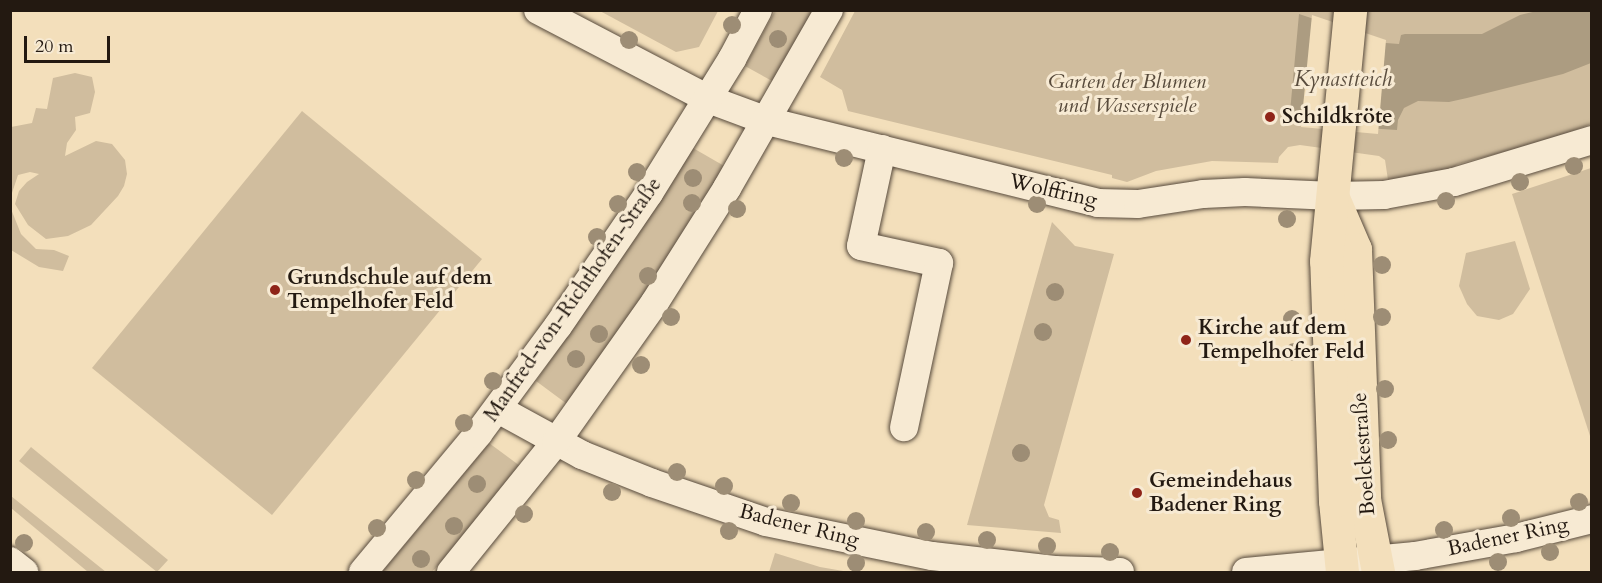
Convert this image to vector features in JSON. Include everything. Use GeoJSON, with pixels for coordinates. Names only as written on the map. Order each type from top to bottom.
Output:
{"type":"FeatureCollection","features":[{"type":"Feature","properties":{"kind":"main road","name":"Boelckestraße"},"geometry":{"type":"LineString","coordinates":[[1342,568],[1334,470],[1326,261],[1350,10]]}},
{"type":"Feature","properties":{"kind":"main road","name":"Boelckestraße"},"geometry":{"type":"LineString","coordinates":[[1333,196],[1355,249],[1364,499],[1376,566]]}},
{"type":"Feature","properties":{"kind":"street","name":"Wolffring"},"geometry":{"type":"LineString","coordinates":[[538,10],[708,99],[766,121],[1113,204],[1138,204],[1203,194],[1245,192],[1333,196],[1384,195],[1454,182],[1592,140]]}},
{"type":"Feature","properties":{"kind":"street","name":"Manfred-von-Richthofen-Straße"},"geometry":{"type":"LineString","coordinates":[[363,573],[498,409],[619,239],[708,99],[758,10]]}},
{"type":"Feature","properties":{"kind":"street"},"geometry":{"type":"LineString","coordinates":[[451,573],[556,442],[655,302],[766,121],[829,10]]}},
{"type":"Feature","properties":{"kind":"street"},"geometry":{"type":"LineString","coordinates":[[882,149],[861,246],[939,263],[904,427]]}},
{"type":"Feature","properties":{"kind":"street","name":"Badener Ring"},"geometry":{"type":"LineString","coordinates":[[498,409],[556,442],[652,483],[766,522],[932,556],[1054,570],[1120,573]]}},
{"type":"Feature","properties":{"kind":"street","name":"Badener Ring"},"geometry":{"type":"LineString","coordinates":[[1246,573],[1376,566],[1415,556],[1516,538],[1592,519]]}},
{"type":"Feature","properties":{"kind":"street"},"geometry":{"type":"LineString","coordinates":[[10,561],[24,573]]}},
{"type":"Feature","properties":{"kind":"green space"},"geometry":{"type":"Polygon","coordinates":[[[718,10],[699,47],[676,52],[600,11],[718,10]]]}},
{"type":"Feature","properties":{"kind":"green space"},"geometry":{"type":"Polygon","coordinates":[[[775,11],[814,11],[774,82],[745,66],[775,11]]]}},
{"type":"Feature","properties":{"kind":"green space","name":"Garten der Blumen und Wasserspiele"},"geometry":{"type":"Polygon","coordinates":[[[855,11],[1591,11],[1591,124],[1549,140],[1458,164],[1450,170],[1388,180],[1385,160],[1379,156],[1300,145],[1288,147],[1279,157],[1278,163],[1212,161],[1156,171],[1127,182],[1112,178],[1112,175],[848,111],[842,90],[820,77],[855,11]]]}},
{"type":"Feature","properties":{"kind":"green space"},"geometry":{"type":"Polygon","coordinates":[[[75,73],[92,77],[95,92],[90,113],[75,117],[76,130],[67,143],[65,156],[96,141],[112,144],[125,160],[127,174],[118,196],[91,225],[68,236],[46,239],[28,225],[15,204],[19,191],[39,174],[30,172],[18,175],[11,196],[11,127],[32,123],[36,108],[47,109],[53,78],[75,73]]]}},
{"type":"Feature","properties":{"kind":"green space"},"geometry":{"type":"Polygon","coordinates":[[[302,111],[482,259],[272,515],[92,368],[302,111]]]}},
{"type":"Feature","properties":{"kind":"green space"},"geometry":{"type":"Polygon","coordinates":[[[693,148],[726,167],[627,319],[567,404],[536,381],[637,236],[693,148]]]}},
{"type":"Feature","properties":{"kind":"green space"},"geometry":{"type":"Polygon","coordinates":[[[1592,168],[1591,439],[1512,194],[1592,168]]]}},
{"type":"Feature","properties":{"kind":"green space"},"geometry":{"type":"Polygon","coordinates":[[[11,209],[21,234],[36,249],[54,250],[69,256],[63,271],[39,267],[11,250],[11,209]]]}},
{"type":"Feature","properties":{"kind":"green space"},"geometry":{"type":"Polygon","coordinates":[[[1052,222],[1075,246],[1114,254],[1044,505],[1049,517],[1059,520],[1061,533],[967,525],[1052,222]]]}},
{"type":"Feature","properties":{"kind":"green space"},"geometry":{"type":"Polygon","coordinates":[[[1515,241],[1530,289],[1513,314],[1499,320],[1477,316],[1467,304],[1459,286],[1466,253],[1515,241]]]}},
{"type":"Feature","properties":{"kind":"green space"},"geometry":{"type":"Polygon","coordinates":[[[489,443],[520,466],[452,550],[432,572],[382,572],[489,443]]]}},
{"type":"Feature","properties":{"kind":"green space"},"geometry":{"type":"Polygon","coordinates":[[[31,447],[168,560],[157,572],[19,461],[31,447]]]}},
{"type":"Feature","properties":{"kind":"green space"},"geometry":{"type":"Polygon","coordinates":[[[10,496],[106,572],[88,572],[11,508],[10,496]]]}},
{"type":"Feature","properties":{"kind":"green space"},"geometry":{"type":"Polygon","coordinates":[[[775,553],[820,567],[849,572],[769,572],[775,553]]]}},
{"type":"Feature","properties":{"kind":"water","name":"Kynastteich"},"geometry":{"type":"Polygon","coordinates":[[[1537,11],[1591,11],[1591,63],[1563,74],[1449,102],[1418,101],[1404,108],[1398,120],[1397,130],[1289,123],[1299,14],[1386,43],[1399,44],[1401,35],[1405,34],[1482,34],[1520,15],[1537,11]]]}},
{"type":"Feature","properties":{"kind":"pier"},"geometry":{"type":"Polygon","coordinates":[[[1312,15],[1386,40],[1378,134],[1301,127],[1312,15]]]}},
{"type":"Feature","properties":{"kind":"place","name":"Schildkröte"},"geometry":{"type":"Point","coordinates":[1270,117]}},
{"type":"Feature","properties":{"kind":"place","name":"Grundschule auf dem Tempelhofer Feld"},"geometry":{"type":"Point","coordinates":[275,290]}},
{"type":"Feature","properties":{"kind":"place","name":"Kirche auf dem Tempelhofer Feld"},"geometry":{"type":"Point","coordinates":[1186,340]}},
{"type":"Feature","properties":{"kind":"place","name":"Gemeindehaus Badener Ring"},"geometry":{"type":"Point","coordinates":[1137,493]}}]}
